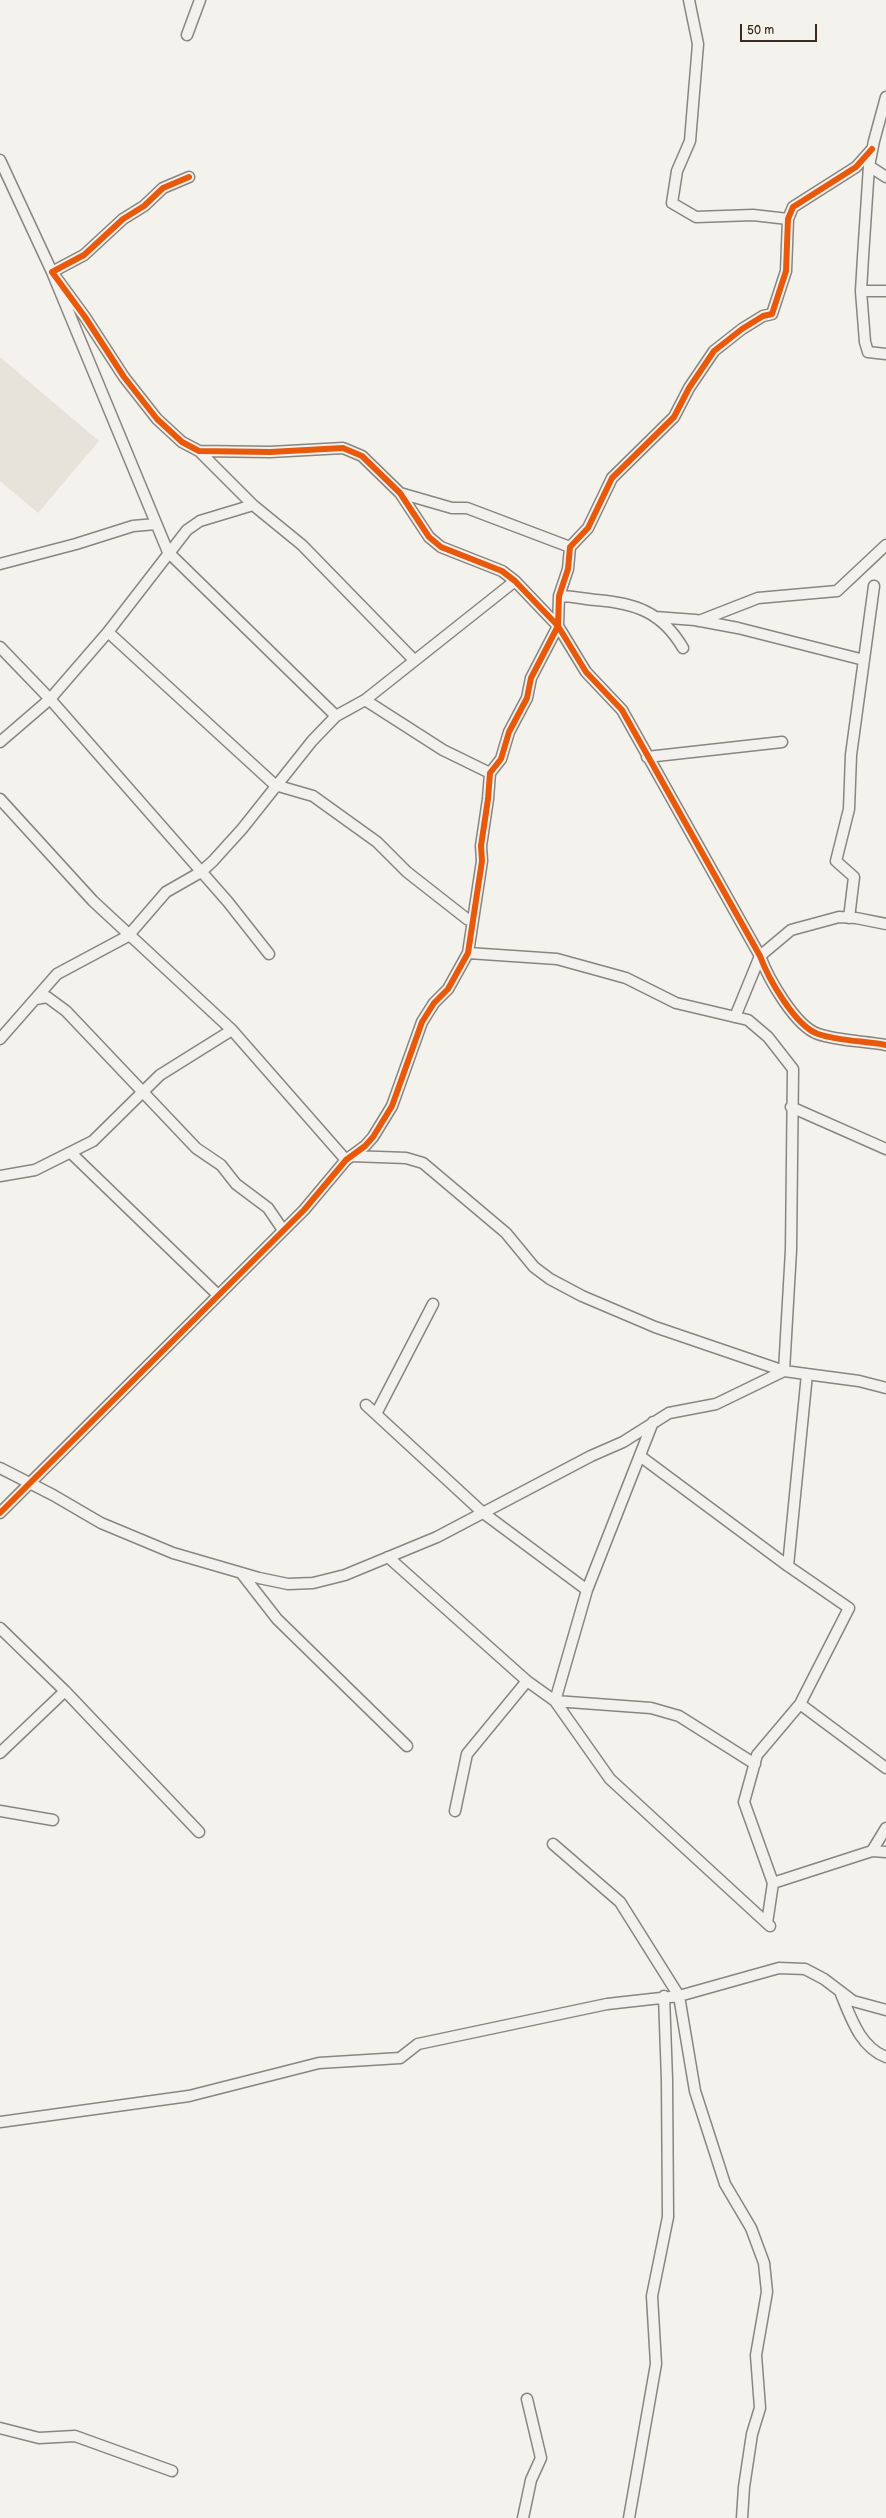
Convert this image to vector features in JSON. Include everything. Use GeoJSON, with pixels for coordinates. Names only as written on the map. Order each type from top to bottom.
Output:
{"type":"FeatureCollection","features":[{"type":"Feature","properties":{"kind":"street"},"geometry":{"type":"LineString","coordinates":[[186,35],[200,0]]}},
{"type":"Feature","properties":{"kind":"street"},"geometry":{"type":"LineString","coordinates":[[689,0],[698,44],[690,141],[677,171],[672,203],[696,217],[753,215],[788,219]]}},
{"type":"Feature","properties":{"kind":"street"},"geometry":{"type":"LineString","coordinates":[[886,97],[869,166],[861,291],[864,336],[868,352],[886,354]]}},
{"type":"Feature","properties":{"kind":"street"},"geometry":{"type":"LineString","coordinates":[[0,1513],[79,1437],[283,1230],[321,1191],[349,1158],[365,1146],[382,1123],[402,1079],[422,1022],[434,1003],[448,989],[468,953],[482,861],[481,846],[490,773],[501,759],[509,732],[527,698],[531,678],[558,626],[559,596],[568,569],[570,547],[588,528],[612,478],[674,417],[689,388],[714,351],[742,329],[763,316],[772,314],[786,271],[788,219],[793,207],[856,166],[872,149]]}},
{"type":"Feature","properties":{"kind":"street"},"geometry":{"type":"LineString","coordinates":[[0,160],[52,272],[168,552],[336,716]]}},
{"type":"Feature","properties":{"kind":"street"},"geometry":{"type":"LineString","coordinates":[[869,166],[886,176]]}},
{"type":"Feature","properties":{"kind":"street"},"geometry":{"type":"LineString","coordinates":[[52,272],[84,254],[163,188],[189,177]]}},
{"type":"Feature","properties":{"kind":"street"},"geometry":{"type":"LineString","coordinates":[[52,272],[85,317],[124,378],[157,419],[182,442],[199,451],[253,505],[302,545],[414,660]]}},
{"type":"Feature","properties":{"kind":"street"},"geometry":{"type":"LineString","coordinates":[[861,291],[886,291]]}},
{"type":"Feature","properties":{"kind":"street"},"geometry":{"type":"LineString","coordinates":[[199,451],[270,452],[343,448],[362,456],[400,493],[429,537],[441,548],[502,571],[515,581],[558,626],[594,682],[622,710],[760,956],[766,973],[797,1018],[818,1034],[886,1045]]}},
{"type":"Feature","properties":{"kind":"street"},"geometry":{"type":"LineString","coordinates":[[400,493],[452,508],[467,508],[570,547]]}},
{"type":"Feature","properties":{"kind":"street"},"geometry":{"type":"LineString","coordinates":[[0,742],[50,699],[108,632],[168,552],[187,530],[200,521],[253,505]]}},
{"type":"Feature","properties":{"kind":"street"},"geometry":{"type":"LineString","coordinates":[[0,564],[76,544],[133,526],[156,524]]}},
{"type":"Feature","properties":{"kind":"street"},"geometry":{"type":"LineString","coordinates":[[699,621],[758,598],[837,591],[886,545]]}},
{"type":"Feature","properties":{"kind":"street"},"geometry":{"type":"LineString","coordinates":[[0,1039],[57,974],[128,936],[166,892],[201,872],[242,829],[275,784],[336,716],[365,700],[515,581]]}},
{"type":"Feature","properties":{"kind":"street"},"geometry":{"type":"LineString","coordinates":[[849,918],[854,877],[836,860],[849,809],[850,755],[874,586]]}},
{"type":"Feature","properties":{"kind":"street"},"geometry":{"type":"LineString","coordinates":[[559,596],[618,602],[645,609],[655,616],[678,639],[683,648]]}},
{"type":"Feature","properties":{"kind":"street"},"geometry":{"type":"LineString","coordinates":[[655,616],[699,621],[829,649],[864,660]]}},
{"type":"Feature","properties":{"kind":"street"},"geometry":{"type":"LineString","coordinates":[[108,632],[275,784],[314,796],[377,842],[406,872],[467,919],[472,921]]}},
{"type":"Feature","properties":{"kind":"street"},"geometry":{"type":"LineString","coordinates":[[0,647],[50,699],[228,902],[269,954]]}},
{"type":"Feature","properties":{"kind":"street"},"geometry":{"type":"LineString","coordinates":[[365,700],[443,750],[490,773]]}},
{"type":"Feature","properties":{"kind":"street"},"geometry":{"type":"LineString","coordinates":[[647,757],[782,742]]}},
{"type":"Feature","properties":{"kind":"street"},"geometry":{"type":"LineString","coordinates":[[0,799],[68,875],[128,936],[179,979],[232,1030],[349,1158],[406,1158],[423,1163],[506,1233],[534,1267],[564,1287],[655,1326],[784,1370],[859,1382],[886,1388]]}},
{"type":"Feature","properties":{"kind":"street"},"geometry":{"type":"LineString","coordinates":[[735,1017],[760,956],[791,930],[839,917],[886,924]]}},
{"type":"Feature","properties":{"kind":"street"},"geometry":{"type":"LineString","coordinates":[[468,953],[557,959],[626,978],[676,1003],[748,1020],[768,1037],[793,1069],[791,1107],[791,1250],[784,1370]]}},
{"type":"Feature","properties":{"kind":"street"},"geometry":{"type":"LineString","coordinates":[[36,999],[47,997],[66,1011],[196,1148],[221,1165],[236,1184],[268,1208],[283,1230]]}},
{"type":"Feature","properties":{"kind":"street"},"geometry":{"type":"LineString","coordinates":[[0,1176],[35,1170],[72,1154],[102,1134],[142,1091],[178,1063],[232,1030]]}},
{"type":"Feature","properties":{"kind":"street"},"geometry":{"type":"LineString","coordinates":[[791,1107],[886,1149]]}},
{"type":"Feature","properties":{"kind":"street"},"geometry":{"type":"LineString","coordinates":[[72,1154],[218,1295]]}},
{"type":"Feature","properties":{"kind":"street"},"geometry":{"type":"LineString","coordinates":[[376,1414],[433,1304]]}},
{"type":"Feature","properties":{"kind":"street"},"geometry":{"type":"LineString","coordinates":[[0,1468],[101,1523],[140,1541],[242,1574],[288,1584],[313,1583],[345,1575],[437,1537],[591,1456],[623,1442],[669,1413],[716,1404],[784,1370]]}},
{"type":"Feature","properties":{"kind":"street"},"geometry":{"type":"LineString","coordinates":[[788,1566],[807,1374]]}},
{"type":"Feature","properties":{"kind":"street"},"geometry":{"type":"LineString","coordinates":[[366,1405],[482,1512],[587,1590]]}},
{"type":"Feature","properties":{"kind":"street"},"geometry":{"type":"LineString","coordinates":[[555,1701],[587,1590],[653,1422]]}},
{"type":"Feature","properties":{"kind":"street"},"geometry":{"type":"LineString","coordinates":[[388,1557],[527,1681],[555,1701],[610,1779],[769,1925],[773,1883],[744,1802],[757,1755],[800,1704],[849,1608],[788,1566],[640,1456]]}},
{"type":"Feature","properties":{"kind":"street"},"geometry":{"type":"LineString","coordinates":[[242,1574],[277,1619],[407,1746]]}},
{"type":"Feature","properties":{"kind":"street"},"geometry":{"type":"LineString","coordinates":[[0,1628],[65,1690],[199,1832]]}},
{"type":"Feature","properties":{"kind":"street"},"geometry":{"type":"LineString","coordinates":[[455,1811],[467,1754],[527,1681]]}},
{"type":"Feature","properties":{"kind":"street"},"geometry":{"type":"LineString","coordinates":[[0,1753],[65,1690]]}},
{"type":"Feature","properties":{"kind":"street"},"geometry":{"type":"LineString","coordinates":[[555,1701],[650,1708],[679,1716],[755,1764]]}},
{"type":"Feature","properties":{"kind":"street"},"geometry":{"type":"LineString","coordinates":[[800,1704],[886,1768]]}},
{"type":"Feature","properties":{"kind":"street"},"geometry":{"type":"LineString","coordinates":[[0,1811],[53,1820]]}},
{"type":"Feature","properties":{"kind":"street"},"geometry":{"type":"LineString","coordinates":[[872,1850],[886,1828]]}},
{"type":"Feature","properties":{"kind":"street"},"geometry":{"type":"LineString","coordinates":[[553,1844],[620,1902],[679,1996],[695,2091],[725,2184],[751,2228],[764,2262],[767,2292],[756,2355],[760,2408],[752,2434],[742,2518]]}},
{"type":"Feature","properties":{"kind":"street"},"geometry":{"type":"LineString","coordinates":[[773,1883],[872,1850],[886,1852]]}},
{"type":"Feature","properties":{"kind":"street"},"geometry":{"type":"LineString","coordinates":[[0,2122],[188,2096],[319,2063],[400,2058],[418,2044],[607,2004],[664,1996],[679,1996],[779,1968],[790,1967],[806,1969],[824,1979],[841,1994],[853,2001],[886,2010]]}},
{"type":"Feature","properties":{"kind":"street"},"geometry":{"type":"LineString","coordinates":[[841,1994],[854,2023],[864,2040],[874,2051],[886,2058]]}},
{"type":"Feature","properties":{"kind":"street"},"geometry":{"type":"LineString","coordinates":[[628,2518],[649,2395],[656,2364],[652,2296],[668,2217],[667,2080],[664,1996]]}},
{"type":"Feature","properties":{"kind":"street"},"geometry":{"type":"LineString","coordinates":[[523,2518],[531,2480],[541,2458],[527,2399]]}},
{"type":"Feature","properties":{"kind":"street"},"geometry":{"type":"LineString","coordinates":[[0,2428],[39,2438],[75,2436],[172,2471]]}},
{"type":"Feature","properties":{"kind":"shaded area"},"geometry":{"type":"Polygon","coordinates":[[[0,357],[99,441],[38,513],[0,481],[0,357]]]}},
{"type":"Feature","properties":{"kind":"cycle path"},"geometry":{"type":"LineString","coordinates":[[0,1513],[304,1210],[346,1160],[365,1146],[373,1137],[392,1106],[422,1022],[434,1003],[448,989],[468,953],[482,861],[481,846],[490,773],[501,759],[509,732],[527,698],[531,678],[558,626],[559,596],[568,569],[570,547],[588,528],[612,478],[674,417],[689,388],[714,351],[742,329],[763,316],[772,314],[786,271],[788,219],[793,207],[856,167],[872,149]]}},
{"type":"Feature","properties":{"kind":"cycle path"},"geometry":{"type":"LineString","coordinates":[[189,177],[163,188],[144,206],[123,219],[84,255],[52,272],[85,317],[124,377],[157,419],[182,442],[199,451],[270,452],[343,448],[362,456],[400,493],[429,537],[441,547],[502,571],[515,581],[558,626],[586,672],[622,710],[760,956],[769,976],[792,1012],[800,1022],[818,1034],[835,1038],[886,1045]]}}]}
